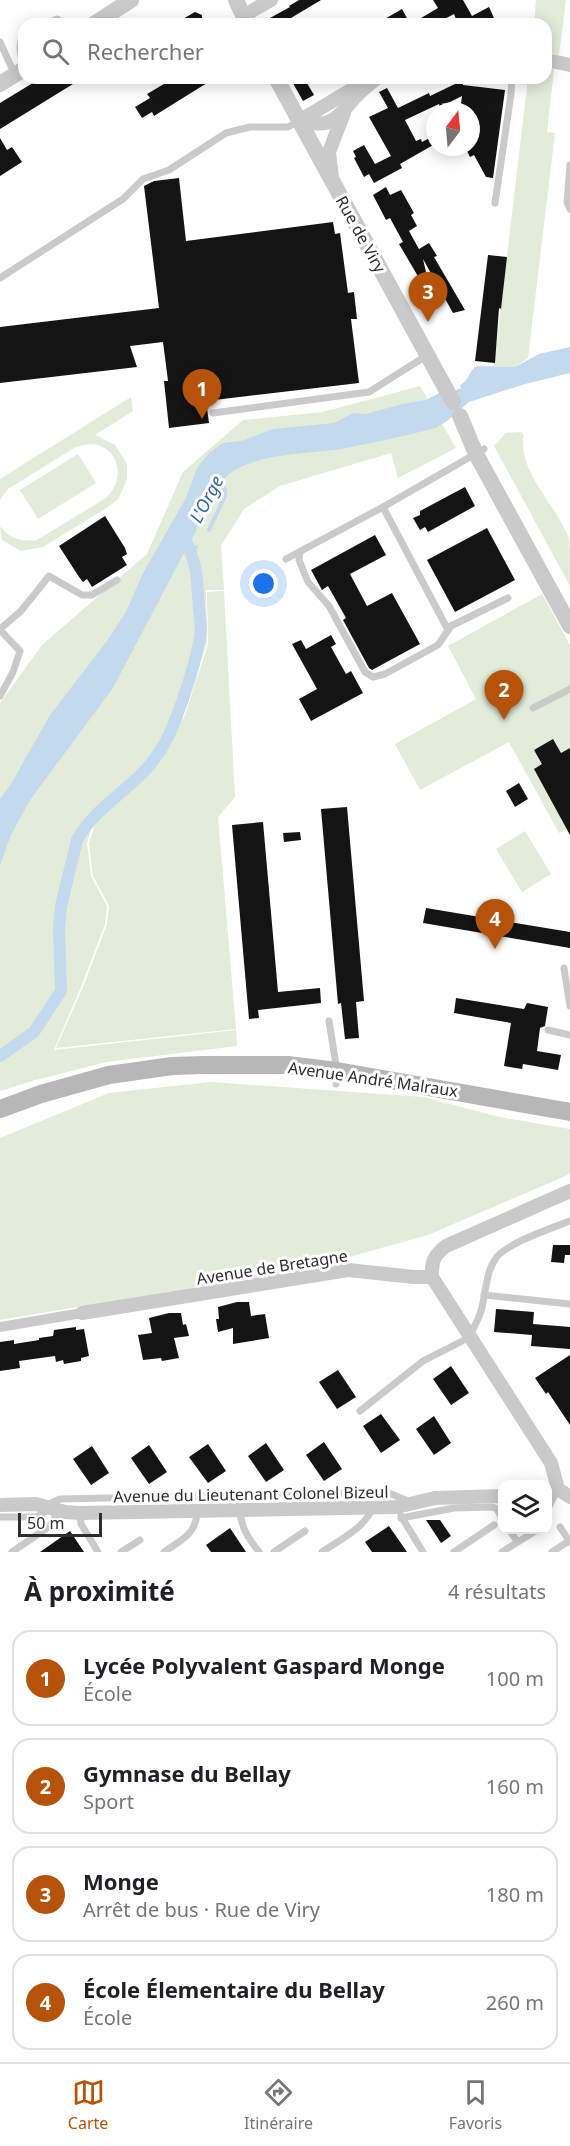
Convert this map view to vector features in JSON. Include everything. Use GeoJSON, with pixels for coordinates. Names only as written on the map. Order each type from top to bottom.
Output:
{"type":"FeatureCollection","features":[{"type":"Feature","properties":{"kind":"main road","name":"Avenue André Malraux"},"geometry":{"type":"LineString","coordinates":[[0,1109],[41,1094],[109,1075],[172,1066],[288,1065],[337,1078],[570,1112]]}},
{"type":"Feature","properties":{"kind":"street"},"geometry":{"type":"LineString","coordinates":[[104,18],[132,0]]}},
{"type":"Feature","properties":{"kind":"street"},"geometry":{"type":"LineString","coordinates":[[229,0],[242,13],[271,0]]}},
{"type":"Feature","properties":{"kind":"street"},"geometry":{"type":"LineString","coordinates":[[552,61],[570,65]]}},
{"type":"Feature","properties":{"kind":"street"},"geometry":{"type":"LineString","coordinates":[[0,84],[18,73]]}},
{"type":"Feature","properties":{"kind":"street","name":"Rue de Viry"},"geometry":{"type":"LineString","coordinates":[[279,84],[480,452]]}},
{"type":"Feature","properties":{"kind":"street"},"geometry":{"type":"LineString","coordinates":[[299,121],[364,84]]}},
{"type":"Feature","properties":{"kind":"street"},"geometry":{"type":"LineString","coordinates":[[333,183],[329,152],[345,111],[353,99],[369,84]]}},
{"type":"Feature","properties":{"kind":"street"},"geometry":{"type":"LineString","coordinates":[[299,121],[315,125],[326,123],[336,119],[345,111]]}},
{"type":"Feature","properties":{"kind":"street"},"geometry":{"type":"LineString","coordinates":[[480,452],[570,606]]}},
{"type":"Feature","properties":{"kind":"street"},"geometry":{"type":"LineString","coordinates":[[480,452],[570,626]]}},
{"type":"Feature","properties":{"kind":"street"},"geometry":{"type":"LineString","coordinates":[[558,1493],[551,1463],[432,1277],[431,1264],[436,1253],[446,1246],[570,1191]]}},
{"type":"Feature","properties":{"kind":"street","name":"Avenue de Bretagne"},"geometry":{"type":"LineString","coordinates":[[0,1327],[348,1270],[432,1277]]}},
{"type":"Feature","properties":{"kind":"street","name":"Avenue du Lieutenant Colonel Bizeul"},"geometry":{"type":"LineString","coordinates":[[0,1505],[52,1508],[80,1513],[373,1508],[399,1512],[413,1503],[450,1497],[498,1496]]}},
{"type":"Feature","properties":{"kind":"lane"},"geometry":{"type":"LineString","coordinates":[[0,42],[18,67]]}},
{"type":"Feature","properties":{"kind":"lane"},"geometry":{"type":"LineString","coordinates":[[495,203],[512,84]]}},
{"type":"Feature","properties":{"kind":"lane"},"geometry":{"type":"LineString","coordinates":[[0,278],[123,199],[143,179],[169,170],[226,134],[250,127],[288,127],[299,121]]}},
{"type":"Feature","properties":{"kind":"lane"},"geometry":{"type":"LineString","coordinates":[[570,165],[567,202],[570,209]]}},
{"type":"Feature","properties":{"kind":"lane"},"geometry":{"type":"LineString","coordinates":[[213,413],[369,392],[428,355]]}},
{"type":"Feature","properties":{"kind":"lane"},"geometry":{"type":"LineString","coordinates":[[286,559],[480,452]]}},
{"type":"Feature","properties":{"kind":"lane"},"geometry":{"type":"LineString","coordinates":[[384,507],[448,630]]}},
{"type":"Feature","properties":{"kind":"lane"},"geometry":{"type":"LineString","coordinates":[[300,552],[299,560],[308,582],[329,606],[363,669],[370,676],[385,674],[438,645],[446,637],[448,630],[458,622],[508,598]]}},
{"type":"Feature","properties":{"kind":"lane"},"geometry":{"type":"LineString","coordinates":[[0,696],[14,672],[20,651],[0,629],[21,611],[49,576],[82,595],[92,595],[117,580]]}},
{"type":"Feature","properties":{"kind":"lane"},"geometry":{"type":"LineString","coordinates":[[533,708],[570,689]]}},
{"type":"Feature","properties":{"kind":"lane"},"geometry":{"type":"LineString","coordinates":[[564,968],[570,1006]]}},
{"type":"Feature","properties":{"kind":"lane"},"geometry":{"type":"LineString","coordinates":[[329,1021],[337,1078]]}},
{"type":"Feature","properties":{"kind":"lane"},"geometry":{"type":"LineString","coordinates":[[548,1030],[570,1035]]}},
{"type":"Feature","properties":{"kind":"lane"},"geometry":{"type":"LineString","coordinates":[[360,1411],[423,1360],[470,1337],[482,1310],[489,1273],[496,1257],[518,1242],[570,1221]]}},
{"type":"Feature","properties":{"kind":"lane"},"geometry":{"type":"LineString","coordinates":[[484,1295],[570,1304]]}},
{"type":"Feature","properties":{"kind":"lane"},"geometry":{"type":"LineString","coordinates":[[0,1517],[37,1517],[52,1508],[60,1499],[386,1492],[413,1503]]}},
{"type":"Feature","properties":{"kind":"lane"},"geometry":{"type":"LineString","coordinates":[[423,1552],[399,1512],[492,1507],[498,1511]]}},
{"type":"Feature","properties":{"kind":"lane"},"geometry":{"type":"LineString","coordinates":[[12,1552],[50,1527],[52,1508]]}},
{"type":"Feature","properties":{"kind":"lane"},"geometry":{"type":"LineString","coordinates":[[322,1552],[360,1527],[367,1520],[373,1508]]}},
{"type":"Feature","properties":{"kind":"lane"},"geometry":{"type":"LineString","coordinates":[[240,1511],[247,1536],[259,1552]]}},
{"type":"Feature","properties":{"kind":"lane"},"geometry":{"type":"LineString","coordinates":[[164,1552],[189,1536],[197,1512]]}},
{"type":"Feature","properties":{"kind":"lane"},"geometry":{"type":"LineString","coordinates":[[80,1513],[81,1524],[98,1552]]}},
{"type":"Feature","properties":{"kind":"lane"},"geometry":{"type":"LineString","coordinates":[[454,1552],[494,1525]]}},
{"type":"Feature","properties":{"kind":"lane"},"geometry":{"type":"LineString","coordinates":[[552,1552],[569,1541],[560,1527]]}},
{"type":"Feature","properties":{"kind":"lane"},"geometry":{"type":"LineString","coordinates":[[274,1552],[305,1531]]}},
{"type":"Feature","properties":{"kind":"lane"},"geometry":{"type":"LineString","coordinates":[[512,1534],[517,1541]]}},
{"type":"Feature","properties":{"kind":"lane"},"geometry":{"type":"LineString","coordinates":[[501,1552],[531,1534]]}},
{"type":"Feature","properties":{"kind":"lane"},"geometry":{"type":"LineString","coordinates":[[121,1552],[140,1540]]}},
{"type":"Feature","properties":{"kind":"green space"},"geometry":{"type":"Polygon","coordinates":[[[536,0],[566,0],[559,55],[552,53],[552,18],[534,18],[536,0]]]}},
{"type":"Feature","properties":{"kind":"green space"},"geometry":{"type":"Polygon","coordinates":[[[552,68],[554,69],[547,132],[555,133],[528,358],[515,367],[494,366],[527,84],[552,84],[552,68]]]}},
{"type":"Feature","properties":{"kind":"green space"},"geometry":{"type":"Polygon","coordinates":[[[420,386],[456,448],[398,478],[391,453],[280,486],[244,509],[221,546],[224,590],[206,590],[207,643],[183,714],[161,752],[142,777],[95,817],[87,843],[91,876],[107,906],[105,924],[54,1050],[236,1030],[237,1046],[107,1062],[0,1091],[0,703],[42,645],[147,554],[183,472],[243,420],[323,412],[420,386]]]}},
{"type":"Feature","properties":{"kind":"green space"},"geometry":{"type":"Polygon","coordinates":[[[131,397],[133,411],[95,435],[115,445],[127,464],[127,479],[119,498],[43,547],[21,551],[2,540],[0,526],[16,539],[37,540],[106,498],[114,487],[117,466],[114,457],[98,445],[87,444],[74,448],[8,489],[0,500],[0,479],[131,397]]]}},
{"type":"Feature","properties":{"kind":"green space"},"geometry":{"type":"Polygon","coordinates":[[[521,432],[524,434],[523,448],[532,475],[569,539],[570,586],[494,446],[506,433],[521,432]]]}},
{"type":"Feature","properties":{"kind":"green space"},"geometry":{"type":"Polygon","coordinates":[[[78,454],[96,483],[38,519],[20,490],[78,454]]]}},
{"type":"Feature","properties":{"kind":"green space"},"geometry":{"type":"Polygon","coordinates":[[[224,591],[235,797],[218,817],[236,1029],[56,1048],[107,924],[109,906],[93,876],[89,843],[97,818],[143,778],[163,753],[185,715],[208,644],[207,592],[224,591]]]}},
{"type":"Feature","properties":{"kind":"green space"},"geometry":{"type":"Polygon","coordinates":[[[542,594],[570,645],[570,827],[559,833],[509,742],[420,790],[395,744],[476,699],[448,646],[542,594]]]}},
{"type":"Feature","properties":{"kind":"green space"},"geometry":{"type":"Polygon","coordinates":[[[525,831],[551,874],[522,892],[496,849],[525,831]]]}},
{"type":"Feature","properties":{"kind":"green space"},"geometry":{"type":"Polygon","coordinates":[[[211,1082],[424,1097],[499,1117],[570,1129],[570,1174],[428,1235],[306,1269],[0,1320],[0,1138],[109,1093],[211,1082]]]}},
{"type":"Feature","properties":{"kind":"water","name":"L'Orge"},"geometry":{"type":"Polygon","coordinates":[[[570,347],[570,373],[525,384],[469,402],[436,428],[341,449],[264,459],[237,469],[226,477],[219,484],[209,502],[113,688],[30,800],[11,835],[0,865],[0,799],[50,715],[107,641],[126,612],[142,575],[186,498],[197,468],[209,453],[223,443],[241,441],[273,429],[334,423],[353,413],[366,414],[426,400],[447,389],[449,393],[461,388],[460,385],[477,366],[515,367],[539,354],[570,347]]]}},
{"type":"Feature","properties":{"kind":"building"},"geometry":{"type":"Polygon","coordinates":[[[299,0],[321,0],[291,18],[270,18],[299,0]]]}},
{"type":"Feature","properties":{"kind":"building"},"geometry":{"type":"Polygon","coordinates":[[[433,0],[463,0],[472,16],[489,7],[494,18],[456,18],[454,14],[446,18],[421,18],[438,8],[433,0]]]}},
{"type":"Feature","properties":{"kind":"building"},"geometry":{"type":"Polygon","coordinates":[[[402,9],[407,18],[386,18],[402,9]]]}},
{"type":"Feature","properties":{"kind":"building"},"geometry":{"type":"Polygon","coordinates":[[[195,12],[202,15],[202,18],[184,18],[195,12]]]}},
{"type":"Feature","properties":{"kind":"building"},"geometry":{"type":"Polygon","coordinates":[[[31,84],[73,84],[0,129],[0,103],[31,84]]]}},
{"type":"Feature","properties":{"kind":"building"},"geometry":{"type":"Polygon","coordinates":[[[164,84],[205,84],[154,116],[152,112],[142,118],[135,107],[150,98],[147,94],[164,84]]]}},
{"type":"Feature","properties":{"kind":"building"},"geometry":{"type":"Polygon","coordinates":[[[293,84],[308,84],[314,95],[303,101],[293,84]]]}},
{"type":"Feature","properties":{"kind":"building"},"geometry":{"type":"Polygon","coordinates":[[[455,84],[505,90],[493,178],[486,177],[475,156],[480,156],[480,102],[461,102],[462,96],[450,102],[426,102],[426,110],[405,120],[416,141],[426,140],[426,149],[400,164],[402,168],[374,183],[369,174],[364,177],[354,158],[356,157],[353,151],[364,145],[375,164],[391,156],[369,117],[388,108],[379,92],[387,88],[398,108],[429,93],[430,96],[455,84]]]}},
{"type":"Feature","properties":{"kind":"building"},"geometry":{"type":"Polygon","coordinates":[[[0,138],[7,150],[12,147],[22,162],[0,176],[0,138]]]}},
{"type":"Feature","properties":{"kind":"building"},"geometry":{"type":"Polygon","coordinates":[[[179,178],[186,241],[333,222],[335,234],[340,233],[348,293],[354,292],[357,319],[351,319],[359,383],[206,401],[209,423],[169,428],[164,381],[168,381],[163,342],[130,346],[137,367],[0,383],[0,327],[159,308],[144,186],[154,181],[179,178]]]}},
{"type":"Feature","properties":{"kind":"building"},"geometry":{"type":"Polygon","coordinates":[[[386,187],[390,195],[401,190],[414,213],[411,215],[417,226],[409,231],[419,249],[429,243],[437,256],[434,257],[465,310],[453,313],[423,259],[431,294],[429,295],[399,244],[403,242],[390,218],[386,220],[373,195],[386,187]]]}},
{"type":"Feature","properties":{"kind":"building"},"geometry":{"type":"Polygon","coordinates":[[[488,255],[507,257],[501,309],[499,308],[495,363],[475,361],[488,255]]]}},
{"type":"Feature","properties":{"kind":"building"},"geometry":{"type":"Polygon","coordinates":[[[465,487],[475,506],[428,532],[425,527],[420,530],[413,518],[420,515],[420,511],[465,487]]]}},
{"type":"Feature","properties":{"kind":"building"},"geometry":{"type":"Polygon","coordinates":[[[105,516],[125,548],[127,554],[122,557],[127,565],[92,587],[87,579],[83,582],[59,546],[105,516]]]}},
{"type":"Feature","properties":{"kind":"building"},"geometry":{"type":"Polygon","coordinates":[[[487,528],[515,580],[455,612],[427,560],[487,528]]]}},
{"type":"Feature","properties":{"kind":"building"},"geometry":{"type":"Polygon","coordinates":[[[375,535],[386,555],[350,574],[367,606],[392,593],[420,644],[372,670],[343,620],[346,618],[328,586],[322,590],[311,570],[375,535]]]}},
{"type":"Feature","properties":{"kind":"building"},"geometry":{"type":"Polygon","coordinates":[[[331,635],[336,644],[331,647],[346,674],[351,671],[363,693],[311,721],[299,699],[317,689],[292,644],[301,640],[306,649],[331,635]]]}},
{"type":"Feature","properties":{"kind":"building"},"geometry":{"type":"Polygon","coordinates":[[[553,739],[561,753],[570,748],[570,835],[534,769],[542,764],[534,750],[553,739]]]}},
{"type":"Feature","properties":{"kind":"building"},"geometry":{"type":"Polygon","coordinates":[[[519,783],[528,799],[515,807],[506,791],[519,783]]]}},
{"type":"Feature","properties":{"kind":"building"},"geometry":{"type":"Polygon","coordinates":[[[347,807],[364,1001],[356,1002],[359,1038],[345,1039],[341,1003],[338,1004],[321,809],[347,807]]]}},
{"type":"Feature","properties":{"kind":"building"},"geometry":{"type":"Polygon","coordinates":[[[263,822],[278,992],[320,988],[321,1003],[258,1010],[259,1018],[249,1019],[232,825],[263,822]]]}},
{"type":"Feature","properties":{"kind":"building"},"geometry":{"type":"Polygon","coordinates":[[[300,832],[301,840],[284,842],[283,833],[300,832]]]}},
{"type":"Feature","properties":{"kind":"building"},"geometry":{"type":"Polygon","coordinates":[[[426,908],[570,932],[570,948],[423,923],[426,908]]]}},
{"type":"Feature","properties":{"kind":"building"},"geometry":{"type":"Polygon","coordinates":[[[456,998],[524,1009],[527,1003],[548,1007],[545,1026],[540,1028],[537,1051],[561,1055],[558,1070],[523,1064],[522,1069],[504,1066],[511,1023],[454,1013],[456,998]]]}},
{"type":"Feature","properties":{"kind":"building"},"geometry":{"type":"Polygon","coordinates":[[[553,1245],[570,1245],[570,1255],[565,1255],[564,1263],[551,1262],[553,1245]]]}},
{"type":"Feature","properties":{"kind":"building"},"geometry":{"type":"Polygon","coordinates":[[[237,1302],[249,1302],[251,1316],[265,1314],[269,1338],[233,1344],[233,1328],[218,1332],[216,1319],[219,1319],[218,1307],[237,1302]]]}},
{"type":"Feature","properties":{"kind":"building"},"geometry":{"type":"Polygon","coordinates":[[[496,1309],[534,1312],[533,1324],[570,1327],[570,1349],[531,1346],[532,1335],[494,1332],[496,1309]]]}},
{"type":"Feature","properties":{"kind":"building"},"geometry":{"type":"Polygon","coordinates":[[[169,1313],[181,1313],[183,1325],[186,1324],[189,1336],[174,1338],[179,1358],[162,1361],[161,1358],[143,1360],[138,1335],[152,1333],[149,1318],[169,1313]]]}},
{"type":"Feature","properties":{"kind":"building"},"geometry":{"type":"Polygon","coordinates":[[[76,1327],[76,1330],[84,1329],[89,1356],[81,1358],[81,1361],[64,1364],[63,1360],[56,1362],[55,1356],[19,1361],[20,1368],[0,1371],[0,1342],[14,1340],[14,1344],[39,1340],[39,1338],[53,1336],[54,1330],[76,1327]]]}},
{"type":"Feature","properties":{"kind":"building"},"geometry":{"type":"Polygon","coordinates":[[[570,1355],[570,1425],[548,1392],[546,1394],[535,1378],[570,1355]]]}},
{"type":"Feature","properties":{"kind":"building"},"geometry":{"type":"Polygon","coordinates":[[[451,1366],[469,1393],[451,1405],[433,1379],[451,1366]]]}},
{"type":"Feature","properties":{"kind":"building"},"geometry":{"type":"Polygon","coordinates":[[[338,1370],[356,1397],[337,1409],[319,1382],[338,1370]]]}},
{"type":"Feature","properties":{"kind":"building"},"geometry":{"type":"Polygon","coordinates":[[[381,1414],[400,1440],[381,1453],[363,1426],[381,1414]]]}},
{"type":"Feature","properties":{"kind":"building"},"geometry":{"type":"Polygon","coordinates":[[[434,1416],[451,1443],[434,1455],[416,1429],[434,1416]]]}},
{"type":"Feature","properties":{"kind":"building"},"geometry":{"type":"Polygon","coordinates":[[[324,1442],[342,1469],[324,1481],[306,1455],[324,1442]]]}},
{"type":"Feature","properties":{"kind":"building"},"geometry":{"type":"Polygon","coordinates":[[[266,1443],[284,1470],[266,1482],[248,1456],[266,1443]]]}},
{"type":"Feature","properties":{"kind":"building"},"geometry":{"type":"Polygon","coordinates":[[[208,1444],[226,1471],[208,1483],[189,1457],[208,1444]]]}},
{"type":"Feature","properties":{"kind":"building"},"geometry":{"type":"Polygon","coordinates":[[[149,1445],[167,1472],[149,1484],[131,1458],[149,1445]]]}},
{"type":"Feature","properties":{"kind":"building"},"geometry":{"type":"Polygon","coordinates":[[[92,1446],[109,1473],[91,1485],[73,1459],[92,1446]]]}},
{"type":"Feature","properties":{"kind":"building"},"geometry":{"type":"Polygon","coordinates":[[[426,1520],[440,1520],[451,1536],[441,1543],[426,1520]]]}},
{"type":"Feature","properties":{"kind":"building"},"geometry":{"type":"Polygon","coordinates":[[[389,1526],[407,1552],[372,1552],[365,1542],[389,1526]]]}},
{"type":"Feature","properties":{"kind":"building"},"geometry":{"type":"Polygon","coordinates":[[[230,1528],[246,1552],[211,1552],[206,1545],[230,1528]]]}},
{"type":"Feature","properties":{"kind":"building"},"geometry":{"type":"Polygon","coordinates":[[[70,1531],[84,1552],[40,1552],[70,1531]]]}},
{"type":"Feature","properties":{"kind":"waterway"},"geometry":{"type":"LineString","coordinates":[[209,530],[225,496],[225,490],[218,479]]}},
{"type":"Feature","properties":{"kind":"waterway"},"geometry":{"type":"LineString","coordinates":[[0,1056],[34,1032],[61,991],[59,930],[61,906],[77,840],[100,811],[154,760],[169,735],[180,709],[193,669],[201,630],[196,573],[185,539]]}},
{"type":"Feature","properties":{"kind":"waterway"},"geometry":{"type":"LineString","coordinates":[[192,552],[196,547]]}},
{"type":"Feature","properties":{"kind":"place","name":"Monge"},"geometry":{"type":"Point","coordinates":[428,322]}},
{"type":"Feature","properties":{"kind":"place","name":"Lycée Polyvalent Gaspard Monge"},"geometry":{"type":"Point","coordinates":[202,419]}},
{"type":"Feature","properties":{"kind":"place","name":"Gymnase du Bellay"},"geometry":{"type":"Point","coordinates":[504,720]}},
{"type":"Feature","properties":{"kind":"place","name":"École Élementaire du Bellay"},"geometry":{"type":"Point","coordinates":[495,949]}}]}
